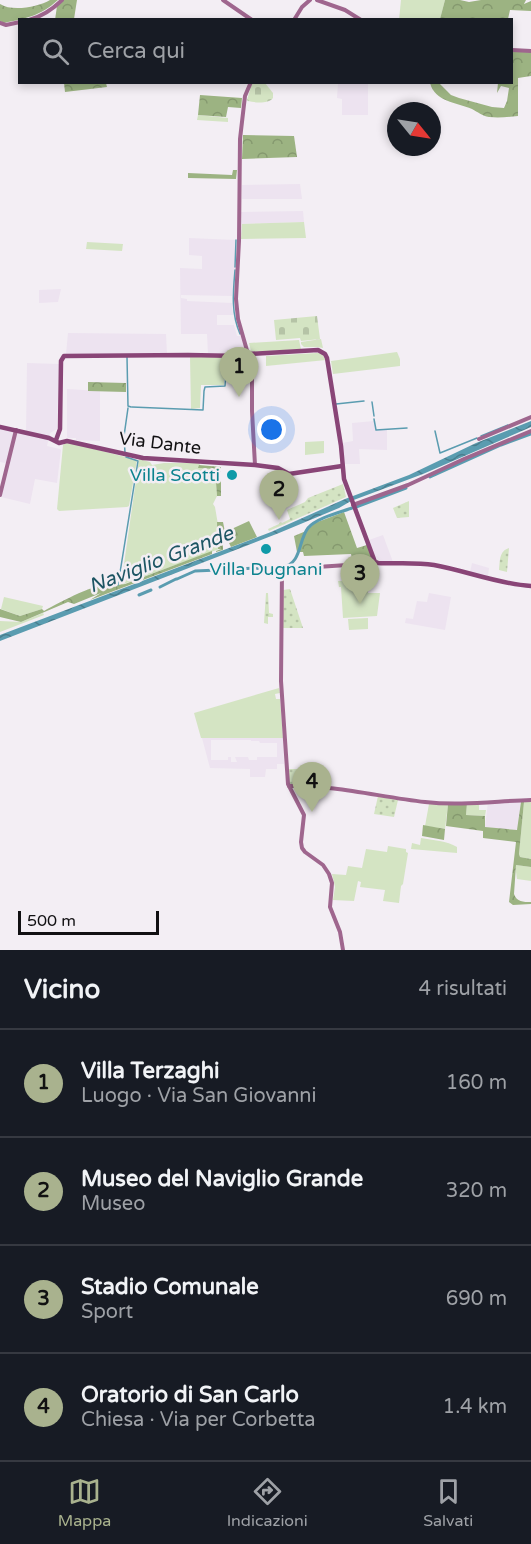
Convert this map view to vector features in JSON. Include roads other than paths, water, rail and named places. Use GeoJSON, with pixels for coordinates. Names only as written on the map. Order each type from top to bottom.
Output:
{"type":"FeatureCollection","features":[{"type":"Feature","properties":{"kind":"main road"},"geometry":{"type":"LineString","coordinates":[[59,438],[61,361],[64,356],[248,356],[318,350],[327,358],[341,446],[340,467],[374,561],[376,563],[425,564],[531,586]]}},
{"type":"Feature","properties":{"kind":"main road","name":"Via Dante"},"geometry":{"type":"LineString","coordinates":[[0,427],[143,458],[255,465],[278,468],[288,474],[340,467]]}},
{"type":"Feature","properties":{"kind":"street"},"geometry":{"type":"LineString","coordinates":[[36,18],[48,12],[62,0]]}},
{"type":"Feature","properties":{"kind":"street"},"geometry":{"type":"LineString","coordinates":[[224,0],[249,18]]}},
{"type":"Feature","properties":{"kind":"street"},"geometry":{"type":"LineString","coordinates":[[295,18],[310,0]]}},
{"type":"Feature","properties":{"kind":"street"},"geometry":{"type":"LineString","coordinates":[[317,0],[345,10],[358,18]]}},
{"type":"Feature","properties":{"kind":"street"},"geometry":{"type":"LineString","coordinates":[[0,23],[6,25],[18,22]]}},
{"type":"Feature","properties":{"kind":"street"},"geometry":{"type":"LineString","coordinates":[[513,50],[531,51]]}},
{"type":"Feature","properties":{"kind":"street"},"geometry":{"type":"LineString","coordinates":[[250,84],[245,96],[240,140],[236,299],[238,319],[252,375],[255,465]]}},
{"type":"Feature","properties":{"kind":"street"},"geometry":{"type":"LineString","coordinates":[[479,439],[531,417]]}},
{"type":"Feature","properties":{"kind":"street"},"geometry":{"type":"LineString","coordinates":[[0,495],[16,430]]}},
{"type":"Feature","properties":{"kind":"street"},"geometry":{"type":"LineString","coordinates":[[353,504],[408,485],[531,431]]}},
{"type":"Feature","properties":{"kind":"street"},"geometry":{"type":"LineString","coordinates":[[343,950],[340,932],[330,907],[332,883],[329,874],[323,865],[305,852],[301,842],[304,815],[293,788],[283,721],[281,645],[283,569],[376,563]]}},
{"type":"Feature","properties":{"kind":"street"},"geometry":{"type":"LineString","coordinates":[[293,788],[332,787],[425,802],[531,800]]}},
{"type":"Feature","properties":{"kind":"water"},"geometry":{"type":"Polygon","coordinates":[[[531,421],[531,427],[423,474],[351,501],[279,533],[0,641],[0,635],[271,532],[531,421]]]}},
{"type":"Feature","properties":{"kind":"waterway"},"geometry":{"type":"LineString","coordinates":[[235,267],[236,240]]}},
{"type":"Feature","properties":{"kind":"waterway"},"geometry":{"type":"LineString","coordinates":[[235,270],[234,311],[240,334]]}},
{"type":"Feature","properties":{"kind":"waterway"},"geometry":{"type":"LineString","coordinates":[[127,357],[128,406],[131,407]]}},
{"type":"Feature","properties":{"kind":"waterway"},"geometry":{"type":"LineString","coordinates":[[132,407],[203,410],[205,387],[225,386],[226,372],[250,371]]}},
{"type":"Feature","properties":{"kind":"waterway"},"geometry":{"type":"LineString","coordinates":[[336,404],[364,401]]}},
{"type":"Feature","properties":{"kind":"waterway"},"geometry":{"type":"LineString","coordinates":[[372,402],[374,416]]}},
{"type":"Feature","properties":{"kind":"waterway"},"geometry":{"type":"LineString","coordinates":[[125,453],[124,436],[128,408]]}},
{"type":"Feature","properties":{"kind":"waterway"},"geometry":{"type":"LineString","coordinates":[[374,419],[376,430],[407,428]]}},
{"type":"Feature","properties":{"kind":"waterway"},"geometry":{"type":"LineString","coordinates":[[481,436],[508,425]]}},
{"type":"Feature","properties":{"kind":"waterway"},"geometry":{"type":"LineString","coordinates":[[435,431],[440,453],[477,438]]}},
{"type":"Feature","properties":{"kind":"waterway"},"geometry":{"type":"LineString","coordinates":[[430,477],[531,434]]}},
{"type":"Feature","properties":{"kind":"waterway","name":"Naviglio Grande"},"geometry":{"type":"LineString","coordinates":[[118,585],[138,461],[126,457]]}},
{"type":"Feature","properties":{"kind":"waterway"},"geometry":{"type":"LineString","coordinates":[[356,507],[406,488]]}},
{"type":"Feature","properties":{"kind":"waterway"},"geometry":{"type":"LineString","coordinates":[[283,567],[294,561],[305,533],[312,524],[352,508]]}},
{"type":"Feature","properties":{"kind":"waterway"},"geometry":{"type":"LineString","coordinates":[[219,570],[256,568],[270,571],[276,569]]}},
{"type":"Feature","properties":{"kind":"waterway"},"geometry":{"type":"LineString","coordinates":[[177,579],[195,571],[218,570]]}},
{"type":"Feature","properties":{"kind":"waterway"},"geometry":{"type":"LineString","coordinates":[[160,587],[176,579]]}},
{"type":"Feature","properties":{"kind":"waterway"},"geometry":{"type":"LineString","coordinates":[[139,595],[151,590]]}},
{"type":"Feature","properties":{"kind":"place","name":"Villa Terzaghi"},"geometry":{"type":"Point","coordinates":[239,397]}},
{"type":"Feature","properties":{"kind":"place","name":"Villa Scotti"},"geometry":{"type":"Point","coordinates":[232,475]}},
{"type":"Feature","properties":{"kind":"place","name":"Museo del Naviglio Grande"},"geometry":{"type":"Point","coordinates":[279,520]}},
{"type":"Feature","properties":{"kind":"place","name":"Villa Dugnani"},"geometry":{"type":"Point","coordinates":[266,549]}},
{"type":"Feature","properties":{"kind":"place","name":"Stadio Comunale"},"geometry":{"type":"Point","coordinates":[360,604]}},
{"type":"Feature","properties":{"kind":"place","name":"Oratorio di San Carlo"},"geometry":{"type":"Point","coordinates":[312,812]}}]}
